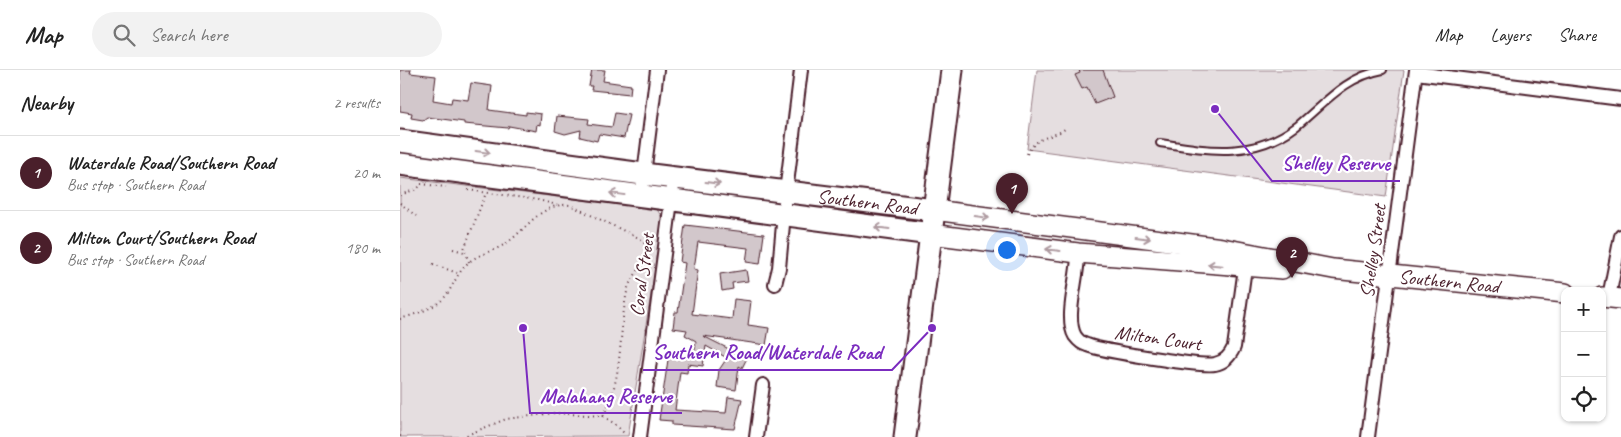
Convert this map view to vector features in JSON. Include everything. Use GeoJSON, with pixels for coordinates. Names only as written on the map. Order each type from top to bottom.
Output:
{"type":"FeatureCollection","features":[{"type":"Feature","properties":{"kind":"main road"},"geometry":{"type":"LineString","coordinates":[[905,437],[952,70]]}},
{"type":"Feature","properties":{"kind":"main road","name":"Southern Road"},"geometry":{"type":"LineString","coordinates":[[400,141],[441,167],[641,198],[1078,253],[1245,268],[1334,269],[1561,293]]}},
{"type":"Feature","properties":{"kind":"main road","name":"Southern Road"},"geometry":{"type":"LineString","coordinates":[[400,164],[643,174],[1222,248],[1334,269]]}},
{"type":"Feature","properties":{"kind":"street"},"geometry":{"type":"LineString","coordinates":[[641,198],[657,70]]}},
{"type":"Feature","properties":{"kind":"street"},"geometry":{"type":"LineString","coordinates":[[775,284],[779,268],[801,70]]}},
{"type":"Feature","properties":{"kind":"street"},"geometry":{"type":"LineString","coordinates":[[1414,71],[1621,100]]}},
{"type":"Feature","properties":{"kind":"street","name":"Shelley Street"},"geometry":{"type":"LineString","coordinates":[[1368,437],[1414,71]]}},
{"type":"Feature","properties":{"kind":"street","name":"Coral Street"},"geometry":{"type":"LineString","coordinates":[[640,437],[674,178]]}},
{"type":"Feature","properties":{"kind":"street"},"geometry":{"type":"LineString","coordinates":[[1612,298],[1621,236]]}},
{"type":"Feature","properties":{"kind":"street","name":"Milton Court"},"geometry":{"type":"LineString","coordinates":[[1078,253],[1071,317],[1072,330],[1078,340],[1088,346],[1106,350],[1205,365],[1223,361],[1234,347],[1245,268]]}},
{"type":"Feature","properties":{"kind":"street"},"geometry":{"type":"LineString","coordinates":[[756,437],[763,385]]}},
{"type":"Feature","properties":{"kind":"lane"},"geometry":{"type":"LineString","coordinates":[[1160,143],[1225,151],[1256,147],[1297,126],[1342,86],[1367,74],[1382,70]]}},
{"type":"Feature","properties":{"kind":"path"},"geometry":{"type":"LineString","coordinates":[[1027,154],[1030,148],[1038,142],[1065,129]]}},
{"type":"Feature","properties":{"kind":"path"},"geometry":{"type":"LineString","coordinates":[[421,184],[441,167]]}},
{"type":"Feature","properties":{"kind":"path"},"geometry":{"type":"LineString","coordinates":[[400,195],[417,190],[421,184],[441,167]]}},
{"type":"Feature","properties":{"kind":"path"},"geometry":{"type":"LineString","coordinates":[[464,252],[488,186]]}},
{"type":"Feature","properties":{"kind":"path"},"geometry":{"type":"LineString","coordinates":[[465,189],[538,200],[558,206]]}},
{"type":"Feature","properties":{"kind":"path"},"geometry":{"type":"LineString","coordinates":[[400,203],[416,216]]}},
{"type":"Feature","properties":{"kind":"path"},"geometry":{"type":"LineString","coordinates":[[400,319],[442,300],[458,273],[470,262],[501,247],[539,215],[558,206],[570,205],[620,228],[643,240],[647,250],[643,264],[627,290],[619,368],[613,393],[603,416]]}},
{"type":"Feature","properties":{"kind":"path"},"geometry":{"type":"LineString","coordinates":[[452,249],[464,252],[470,262]]}},
{"type":"Feature","properties":{"kind":"path"},"geometry":{"type":"LineString","coordinates":[[433,264],[458,273]]}},
{"type":"Feature","properties":{"kind":"path"},"geometry":{"type":"LineString","coordinates":[[462,437],[506,419],[524,415],[555,413],[603,416],[625,434]]}},
{"type":"Feature","properties":{"kind":"shaded area"},"geometry":{"type":"Polygon","coordinates":[[[1037,70],[1404,70],[1386,197],[1027,149],[1037,70]]]}},
{"type":"Feature","properties":{"kind":"shaded area"},"geometry":{"type":"Polygon","coordinates":[[[400,178],[657,209],[663,220],[628,436],[400,437],[400,178]]]}},
{"type":"Feature","properties":{"kind":"building"},"geometry":{"type":"Polygon","coordinates":[[[400,70],[411,70],[410,73],[436,76],[433,100],[451,103],[452,98],[468,100],[471,83],[492,86],[489,110],[526,115],[526,112],[541,114],[540,125],[537,124],[536,131],[509,126],[508,128],[464,124],[464,122],[427,117],[423,120],[411,118],[412,113],[400,111],[400,70]]]}},
{"type":"Feature","properties":{"kind":"building"},"geometry":{"type":"Polygon","coordinates":[[[592,70],[605,70],[603,81],[631,85],[630,94],[591,90],[592,86],[589,86],[592,70]]]}},
{"type":"Feature","properties":{"kind":"building"},"geometry":{"type":"Polygon","coordinates":[[[1079,70],[1103,70],[1113,97],[1095,104],[1087,87],[1082,89],[1075,75],[1080,73],[1079,70]]]}},
{"type":"Feature","properties":{"kind":"building"},"geometry":{"type":"Polygon","coordinates":[[[615,113],[629,115],[624,138],[599,134],[597,141],[580,137],[581,130],[565,134],[555,131],[557,116],[589,119],[588,124],[612,127],[615,113]]]}},
{"type":"Feature","properties":{"kind":"building"},"geometry":{"type":"Polygon","coordinates":[[[685,225],[764,234],[760,264],[746,262],[748,248],[698,242],[694,269],[698,270],[692,314],[732,319],[734,299],[751,301],[748,325],[769,328],[766,345],[703,336],[747,358],[742,368],[739,366],[736,390],[717,387],[719,370],[727,358],[706,346],[703,366],[688,364],[687,373],[680,372],[675,410],[726,413],[728,397],[742,399],[735,429],[672,425],[672,421],[659,420],[669,353],[694,357],[696,341],[685,335],[687,330],[673,328],[675,312],[678,312],[685,263],[680,262],[685,225]]]}},
{"type":"Feature","properties":{"kind":"building"},"geometry":{"type":"Polygon","coordinates":[[[746,270],[748,281],[732,283],[733,289],[722,291],[720,274],[746,270]]]}},
{"type":"Feature","properties":{"kind":"place","name":"Shelley Reserve"},"geometry":{"type":"Point","coordinates":[1215,109]}},
{"type":"Feature","properties":{"kind":"place","name":"Waterdale Road/Southern Road"},"geometry":{"type":"Point","coordinates":[1012,214]}},
{"type":"Feature","properties":{"kind":"place","name":"Milton Court/Southern Road"},"geometry":{"type":"Point","coordinates":[1292,278]}},
{"type":"Feature","properties":{"kind":"place","name":"Malahang Reserve"},"geometry":{"type":"Point","coordinates":[523,328]}},
{"type":"Feature","properties":{"kind":"place","name":"Southern Road/Waterdale Road"},"geometry":{"type":"Point","coordinates":[932,328]}}]}
